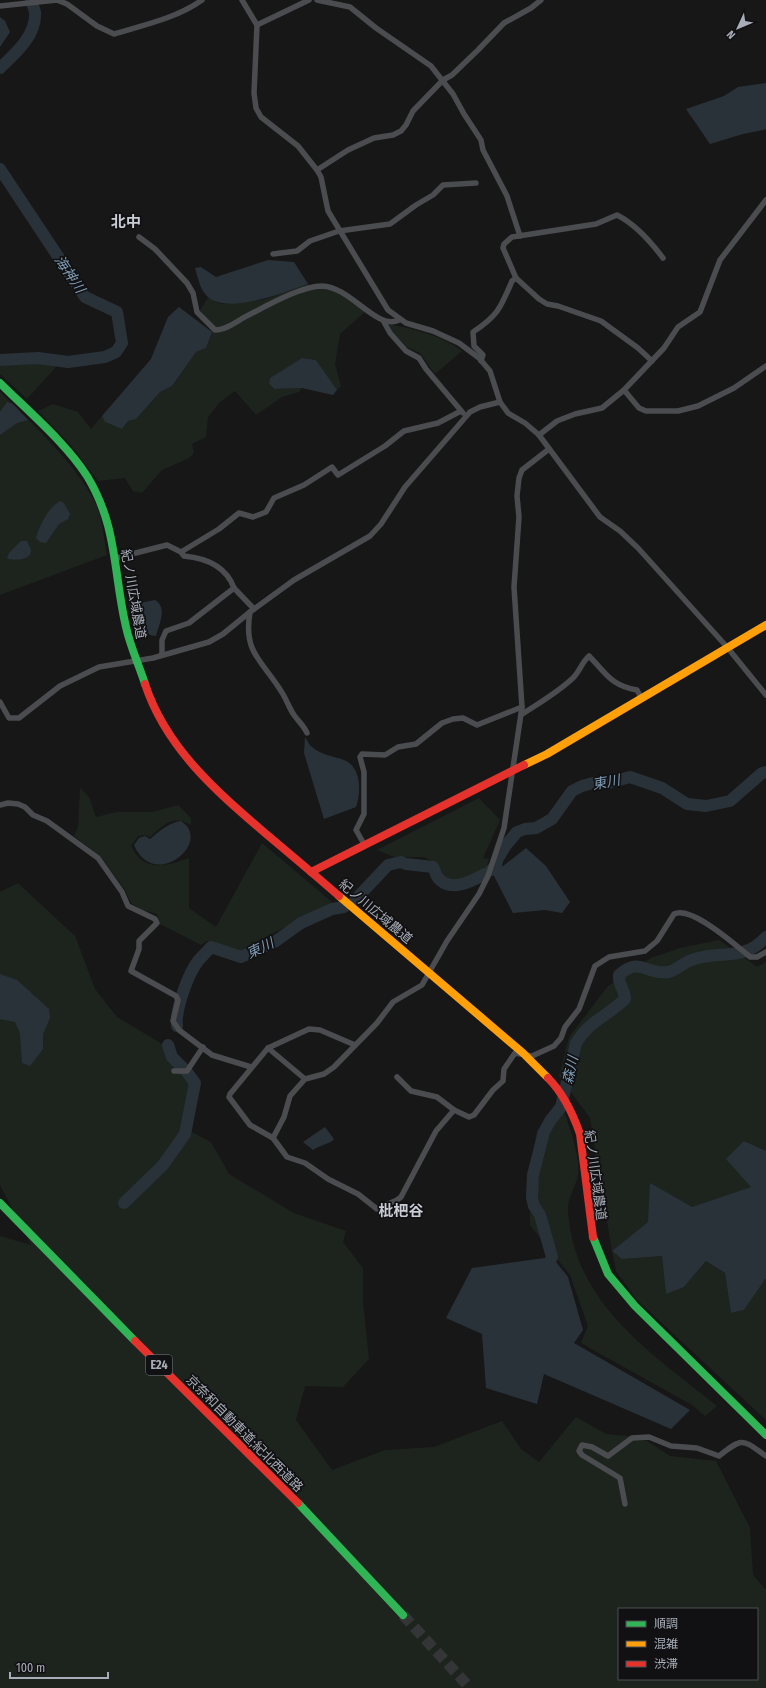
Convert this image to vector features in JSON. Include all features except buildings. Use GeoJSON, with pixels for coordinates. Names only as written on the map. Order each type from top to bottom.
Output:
{"type":"FeatureCollection","features":[{"type":"Feature","properties":{"kind":"main road","name":"紀ノ川広域農道"},"geometry":{"type":"LineString","coordinates":[[0,383],[74,457],[87,476],[108,522],[116,558],[126,627],[136,660],[150,700],[165,729],[192,766],[228,802],[430,972],[523,1053],[556,1086],[574,1118],[580,1134],[593,1236],[608,1274],[635,1306],[766,1435]]}},
{"type":"Feature","properties":{"kind":"main road"},"geometry":{"type":"LineString","coordinates":[[311,872],[364,844],[513,771],[642,699],[766,625]]}},
{"type":"Feature","properties":{"kind":"main road","name":"京奈和自動車道;紀北西道路"},"geometry":{"type":"LineString","coordinates":[[0,1203],[85,1292],[233,1437],[327,1533],[403,1615]]}},
{"type":"Feature","properties":{"kind":"street"},"geometry":{"type":"LineString","coordinates":[[0,6],[26,2],[57,0],[66,4],[97,26],[114,34],[188,10],[202,0]]}},
{"type":"Feature","properties":{"kind":"street"},"geometry":{"type":"LineString","coordinates":[[242,0],[257,25],[254,93],[256,108],[261,117],[298,146],[317,170],[328,212],[388,310],[399,320],[433,331],[459,343],[481,361],[490,371],[500,402],[508,412],[526,423],[539,435],[600,517],[620,531],[638,548],[727,647],[766,695]]}},
{"type":"Feature","properties":{"kind":"street"},"geometry":{"type":"LineString","coordinates":[[257,25],[309,0]]}},
{"type":"Feature","properties":{"kind":"street"},"geometry":{"type":"LineString","coordinates":[[317,0],[350,7],[376,28],[419,56],[431,66],[443,80],[481,140],[483,150],[506,196],[520,236]]}},
{"type":"Feature","properties":{"kind":"street"},"geometry":{"type":"LineString","coordinates":[[317,170],[348,150],[374,138],[401,132],[406,125],[410,114],[443,80],[452,74],[504,23],[531,8],[541,0]]}},
{"type":"Feature","properties":{"kind":"street"},"geometry":{"type":"LineString","coordinates":[[273,254],[298,251],[310,241],[339,231],[390,224],[416,205],[433,195],[443,185],[476,183]]}},
{"type":"Feature","properties":{"kind":"street"},"geometry":{"type":"LineString","coordinates":[[539,435],[557,421],[575,414],[602,408],[624,390],[652,361],[664,348],[678,327],[700,312],[720,260],[766,200]]}},
{"type":"Feature","properties":{"kind":"street"},"geometry":{"type":"LineString","coordinates":[[652,361],[638,348],[601,321],[558,306],[547,304],[539,299],[516,278],[503,248],[508,241],[520,236],[596,224],[617,215],[625,219],[652,244],[663,258]]}},
{"type":"Feature","properties":{"kind":"street"},"geometry":{"type":"LineString","coordinates":[[139,237],[155,249],[187,283],[193,293],[197,312],[215,330],[227,327],[279,300],[322,286],[341,291],[384,322],[390,333],[406,351],[419,358],[426,369],[466,416]]}},
{"type":"Feature","properties":{"kind":"street"},"geometry":{"type":"LineString","coordinates":[[481,361],[483,355],[474,346],[473,332],[490,321],[500,310],[512,281],[516,278]]}},
{"type":"Feature","properties":{"kind":"street"},"geometry":{"type":"LineString","coordinates":[[384,322],[394,323],[399,320]]}},
{"type":"Feature","properties":{"kind":"street"},"geometry":{"type":"LineString","coordinates":[[624,390],[639,408],[646,411],[678,412],[698,406],[734,388],[766,366]]}},
{"type":"Feature","properties":{"kind":"street"},"geometry":{"type":"LineString","coordinates":[[0,702],[9,718],[19,718],[60,686],[99,667],[162,655],[209,642],[223,634],[252,610],[294,580],[370,536],[381,524],[406,487],[466,416],[480,407],[500,402]]}},
{"type":"Feature","properties":{"kind":"street"},"geometry":{"type":"LineString","coordinates":[[181,552],[219,529],[239,513],[253,517],[266,512],[274,498],[304,485],[332,467],[338,475],[385,446],[404,431],[438,423],[461,411]]}},
{"type":"Feature","properties":{"kind":"street"},"geometry":{"type":"LineString","coordinates":[[273,1138],[284,1117],[290,1096],[305,1079],[324,1074],[377,1023],[388,1008],[401,997],[422,985],[447,941],[479,894],[488,876],[504,828],[522,707],[514,587],[519,517],[517,496],[519,478],[522,470],[549,448]]}},
{"type":"Feature","properties":{"kind":"street"},"geometry":{"type":"LineString","coordinates":[[116,558],[168,545],[181,552],[184,556],[203,559],[219,568],[231,579],[234,588],[252,610]]}},
{"type":"Feature","properties":{"kind":"street"},"geometry":{"type":"LineString","coordinates":[[162,655],[162,640],[166,631],[189,623],[234,588]]}},
{"type":"Feature","properties":{"kind":"street"},"geometry":{"type":"LineString","coordinates":[[252,610],[247,631],[249,641],[257,660],[264,666],[282,692],[294,715],[304,727],[306,733]]}},
{"type":"Feature","properties":{"kind":"street"},"geometry":{"type":"LineString","coordinates":[[521,714],[569,681],[583,666],[584,660],[589,656],[608,678],[625,688],[637,690],[642,699]]}},
{"type":"Feature","properties":{"kind":"street"},"geometry":{"type":"LineString","coordinates":[[364,844],[356,830],[364,814],[364,772],[360,757],[362,754],[385,756],[398,747],[416,744],[442,723],[453,719],[463,718],[477,725],[522,707]]}},
{"type":"Feature","properties":{"kind":"street"},"geometry":{"type":"LineString","coordinates":[[0,805],[8,803],[18,804],[25,807],[33,815],[47,821],[98,858],[122,892],[128,906],[155,919],[157,922],[139,940],[139,949],[131,971],[176,996],[178,1000],[173,1021],[175,1026],[217,1058],[251,1067]]}},
{"type":"Feature","properties":{"kind":"street"},"geometry":{"type":"LineString","coordinates":[[397,1077],[411,1091],[437,1097],[454,1110],[469,1117],[474,1115],[493,1090],[503,1081],[504,1069],[515,1053],[523,1053],[532,1056],[536,1055],[550,1048],[559,1041],[565,1027],[584,1000],[595,966],[609,956],[635,953],[649,948],[657,941],[674,914],[677,912],[690,914],[741,949],[750,957],[757,957],[766,952]]}},
{"type":"Feature","properties":{"kind":"street"},"geometry":{"type":"LineString","coordinates":[[354,1045],[313,1028],[268,1048],[251,1067],[229,1097],[250,1125],[273,1138],[287,1157],[305,1163],[328,1179],[358,1194],[377,1209],[401,1197],[436,1131],[454,1110]]}},
{"type":"Feature","properties":{"kind":"street"},"geometry":{"type":"LineString","coordinates":[[174,1071],[187,1071],[203,1047]]}},
{"type":"Feature","properties":{"kind":"street"},"geometry":{"type":"LineString","coordinates":[[268,1048],[305,1079]]}},
{"type":"Feature","properties":{"kind":"street"},"geometry":{"type":"LineString","coordinates":[[625,1504],[620,1478],[582,1455],[579,1451],[582,1445],[592,1447],[608,1456],[632,1438],[649,1437],[671,1446],[697,1448],[719,1456],[736,1442],[747,1442],[766,1456]]}},
{"type":"Feature","properties":{"kind":"shaded area"},"geometry":{"type":"Polygon","coordinates":[[[0,17],[5,21],[10,32],[0,47],[0,17]]]}},
{"type":"Feature","properties":{"kind":"shaded area"},"geometry":{"type":"Polygon","coordinates":[[[766,83],[766,129],[763,130],[743,134],[710,144],[686,109],[724,96],[738,87],[766,83]]]}},
{"type":"Feature","properties":{"kind":"shaded area"},"geometry":{"type":"Polygon","coordinates":[[[268,260],[294,262],[308,284],[258,300],[230,304],[218,302],[209,298],[203,292],[195,268],[201,267],[216,277],[268,260]]]}},
{"type":"Feature","properties":{"kind":"shaded area"},"geometry":{"type":"Polygon","coordinates":[[[308,284],[347,295],[366,311],[340,334],[335,364],[341,386],[337,390],[316,360],[302,358],[270,378],[269,382],[274,389],[302,388],[299,392],[282,397],[256,415],[235,391],[220,402],[208,417],[206,437],[192,444],[194,453],[189,458],[162,470],[142,493],[133,491],[125,478],[98,481],[70,444],[38,411],[53,404],[78,412],[91,429],[102,416],[105,422],[122,429],[128,421],[136,419],[160,392],[172,386],[196,352],[206,348],[212,332],[200,310],[208,298],[221,304],[263,300],[308,284]]]}},
{"type":"Feature","properties":{"kind":"shaded area"},"geometry":{"type":"Polygon","coordinates":[[[179,307],[212,332],[206,348],[196,352],[172,386],[160,392],[136,419],[128,421],[122,429],[105,422],[102,416],[151,359],[168,317],[179,307]]]}},
{"type":"Feature","properties":{"kind":"shaded area"},"geometry":{"type":"Polygon","coordinates":[[[389,324],[418,331],[445,340],[462,351],[435,374],[420,353],[407,347],[392,331],[389,324]]]}},
{"type":"Feature","properties":{"kind":"shaded area"},"geometry":{"type":"Polygon","coordinates":[[[302,358],[316,360],[337,390],[333,395],[302,388],[274,389],[269,383],[270,378],[302,358]]]}},
{"type":"Feature","properties":{"kind":"shaded area"},"geometry":{"type":"Polygon","coordinates":[[[19,361],[38,362],[56,367],[27,399],[0,374],[0,365],[19,361]]]}},
{"type":"Feature","properties":{"kind":"shaded area"},"geometry":{"type":"Polygon","coordinates":[[[0,392],[65,459],[88,489],[98,509],[107,555],[0,595],[0,392]]]}},
{"type":"Feature","properties":{"kind":"shaded area"},"geometry":{"type":"Polygon","coordinates":[[[7,402],[13,404],[28,420],[17,423],[0,435],[0,412],[7,402]]]}},
{"type":"Feature","properties":{"kind":"shaded area"},"geometry":{"type":"Polygon","coordinates":[[[60,501],[64,503],[70,514],[68,519],[59,524],[46,543],[40,542],[36,538],[42,523],[51,508],[60,501]]]}},
{"type":"Feature","properties":{"kind":"shaded area"},"geometry":{"type":"Polygon","coordinates":[[[21,541],[27,541],[31,550],[30,555],[19,560],[7,558],[9,553],[21,541]]]}},
{"type":"Feature","properties":{"kind":"shaded area"},"geometry":{"type":"Polygon","coordinates":[[[155,600],[159,603],[162,612],[156,636],[150,635],[131,614],[129,605],[155,600]]]}},
{"type":"Feature","properties":{"kind":"shaded area"},"geometry":{"type":"Polygon","coordinates":[[[305,737],[310,745],[316,750],[323,754],[344,760],[350,763],[354,768],[359,781],[359,795],[356,807],[324,819],[304,753],[305,737]]]}},
{"type":"Feature","properties":{"kind":"shaded area"},"geometry":{"type":"Polygon","coordinates":[[[80,788],[89,797],[96,817],[117,812],[153,812],[178,805],[191,818],[191,825],[179,821],[169,822],[150,837],[144,835],[138,836],[131,846],[136,855],[149,864],[164,865],[189,858],[189,908],[216,927],[262,843],[332,902],[240,951],[207,941],[201,945],[160,924],[157,914],[142,910],[131,903],[125,890],[101,857],[74,836],[78,827],[80,788]]]}},
{"type":"Feature","properties":{"kind":"shaded area"},"geometry":{"type":"Polygon","coordinates":[[[479,798],[500,820],[483,858],[489,859],[486,868],[471,877],[458,882],[451,882],[440,873],[436,864],[424,857],[394,857],[377,850],[479,798]]]}},
{"type":"Feature","properties":{"kind":"shaded area"},"geometry":{"type":"Polygon","coordinates":[[[181,821],[189,830],[190,840],[186,850],[177,858],[166,864],[154,864],[143,858],[134,845],[139,838],[145,836],[150,839],[168,825],[181,821]]]}},
{"type":"Feature","properties":{"kind":"shaded area"},"geometry":{"type":"Polygon","coordinates":[[[526,848],[546,866],[570,902],[562,913],[545,910],[513,913],[493,874],[526,848]]]}},
{"type":"Feature","properties":{"kind":"shaded area"},"geometry":{"type":"Polygon","coordinates":[[[18,883],[75,936],[95,989],[117,1017],[164,1045],[187,1076],[198,1096],[192,1109],[188,1130],[211,1142],[229,1174],[294,1213],[346,1231],[343,1242],[363,1268],[363,1302],[369,1359],[343,1387],[305,1386],[296,1420],[332,1470],[385,1450],[434,1447],[502,1421],[521,1449],[539,1462],[576,1417],[606,1434],[641,1437],[670,1456],[716,1461],[750,1528],[753,1575],[766,1590],[766,1688],[0,1688],[0,1236],[31,1245],[0,1185],[0,892],[18,883]]]}},
{"type":"Feature","properties":{"kind":"shaded area"},"geometry":{"type":"Polygon","coordinates":[[[719,940],[757,967],[766,962],[766,1151],[744,1141],[752,1187],[648,1222],[612,1251],[590,1118],[559,1076],[569,1037],[608,986],[651,958],[680,948],[719,940]]]}},
{"type":"Feature","properties":{"kind":"shaded area"},"geometry":{"type":"Polygon","coordinates":[[[0,974],[17,980],[49,1009],[50,1018],[43,1034],[43,1049],[30,1066],[22,1063],[20,1033],[15,1022],[0,1019],[0,974]]]}},
{"type":"Feature","properties":{"kind":"shaded area"},"geometry":{"type":"Polygon","coordinates":[[[564,1110],[578,1160],[578,1175],[569,1201],[568,1210],[573,1243],[584,1272],[600,1299],[620,1323],[642,1345],[717,1406],[705,1416],[692,1405],[581,1343],[588,1326],[570,1275],[530,1225],[530,1171],[537,1130],[564,1110]]]}},
{"type":"Feature","properties":{"kind":"shaded area"},"geometry":{"type":"Polygon","coordinates":[[[325,1127],[334,1139],[332,1141],[313,1150],[303,1142],[325,1127]]]}},
{"type":"Feature","properties":{"kind":"shaded area"},"geometry":{"type":"Polygon","coordinates":[[[744,1141],[766,1151],[766,1278],[744,1310],[731,1313],[725,1273],[706,1261],[684,1287],[666,1294],[662,1256],[622,1259],[612,1251],[648,1222],[650,1183],[692,1207],[751,1187],[726,1159],[744,1141]]]}},
{"type":"Feature","properties":{"kind":"shaded area"},"geometry":{"type":"Polygon","coordinates":[[[612,1251],[622,1259],[662,1256],[666,1293],[684,1287],[706,1261],[725,1273],[731,1313],[744,1310],[766,1278],[766,1420],[636,1299],[616,1271],[612,1251]]]}},
{"type":"Feature","properties":{"kind":"shaded area"},"geometry":{"type":"Polygon","coordinates":[[[552,1257],[568,1277],[583,1330],[574,1343],[690,1410],[671,1429],[544,1374],[537,1404],[486,1388],[482,1334],[446,1318],[472,1268],[552,1257]]]}},
{"type":"Feature","properties":{"kind":"waterway","name":"海神川"},"geometry":{"type":"LineString","coordinates":[[0,68],[12,57],[29,36],[35,20],[35,12],[31,0]]}},
{"type":"Feature","properties":{"kind":"waterway","name":"海神川"},"geometry":{"type":"LineString","coordinates":[[0,169],[85,297],[117,312],[122,343],[116,352],[105,357],[68,362],[38,358],[0,360]]}},
{"type":"Feature","properties":{"kind":"waterway","name":"東川"},"geometry":{"type":"LineString","coordinates":[[491,870],[496,866],[497,860],[506,845],[517,832],[525,829],[536,828],[552,819],[572,791],[582,786],[593,783],[608,783],[630,777],[662,788],[687,804],[706,806],[730,801],[762,773],[766,772]]}},
{"type":"Feature","properties":{"kind":"waterway","name":"東川"},"geometry":{"type":"LineString","coordinates":[[355,900],[388,865],[401,862],[406,864],[433,867],[438,878],[449,885],[462,884],[485,874]]}},
{"type":"Feature","properties":{"kind":"waterway","name":"東川"},"geometry":{"type":"LineString","coordinates":[[177,1026],[178,1011],[186,983],[198,961],[211,947],[241,957],[276,941],[301,923],[332,909],[344,907]]}},
{"type":"Feature","properties":{"kind":"waterway","name":"森川"},"geometry":{"type":"LineString","coordinates":[[546,1271],[552,1257],[540,1215],[534,1206],[532,1198],[533,1175],[544,1132],[550,1121],[561,1107],[576,1043],[587,1029],[625,999],[619,975],[632,967],[638,966],[654,971],[668,972],[689,961],[702,957],[740,953],[749,950],[766,937]]}},
{"type":"Feature","properties":{"kind":"waterway","name":"東川"},"geometry":{"type":"LineString","coordinates":[[168,1045],[172,1057],[185,1070]]}},
{"type":"Feature","properties":{"kind":"waterway","name":"東川"},"geometry":{"type":"LineString","coordinates":[[124,1203],[163,1165],[185,1134],[195,1083],[187,1072]]}},
{"type":"Feature","properties":{"kind":"tunnel"},"geometry":{"type":"LineString","coordinates":[[403,1615],[470,1688]]}},
{"type":"Feature","properties":{"kind":"traffic: fast"},"geometry":{"type":"LineString","coordinates":[[0,383],[69,452],[87,476],[97,495],[110,532],[122,607],[128,634],[145,684]]}},
{"type":"Feature","properties":{"kind":"traffic: fast"},"geometry":{"type":"LineString","coordinates":[[0,1203],[135,1341]]}},
{"type":"Feature","properties":{"kind":"traffic: fast"},"geometry":{"type":"LineString","coordinates":[[593,1237],[608,1274],[635,1306],[766,1435]]}},
{"type":"Feature","properties":{"kind":"traffic: fast"},"geometry":{"type":"LineString","coordinates":[[298,1503],[403,1615]]}},
{"type":"Feature","properties":{"kind":"traffic: slow"},"geometry":{"type":"LineString","coordinates":[[524,765],[547,754],[766,625]]}},
{"type":"Feature","properties":{"kind":"traffic: slow"},"geometry":{"type":"LineString","coordinates":[[339,896],[523,1053],[548,1078]]}},
{"type":"Feature","properties":{"kind":"traffic: jam"},"geometry":{"type":"LineString","coordinates":[[145,684],[154,707],[166,728],[194,767],[229,801],[339,896]]}},
{"type":"Feature","properties":{"kind":"traffic: jam"},"geometry":{"type":"LineString","coordinates":[[311,872],[524,765]]}},
{"type":"Feature","properties":{"kind":"traffic: jam"},"geometry":{"type":"LineString","coordinates":[[548,1078],[567,1104],[580,1134],[593,1237]]}},
{"type":"Feature","properties":{"kind":"traffic: jam"},"geometry":{"type":"LineString","coordinates":[[135,1341],[298,1503]]}},
{"type":"Feature","properties":{"kind":"district","name":"北中"},"geometry":{"type":"Point","coordinates":[126,222]}},
{"type":"Feature","properties":{"kind":"district","name":"枇杷谷"},"geometry":{"type":"Point","coordinates":[401,1211]}}]}
